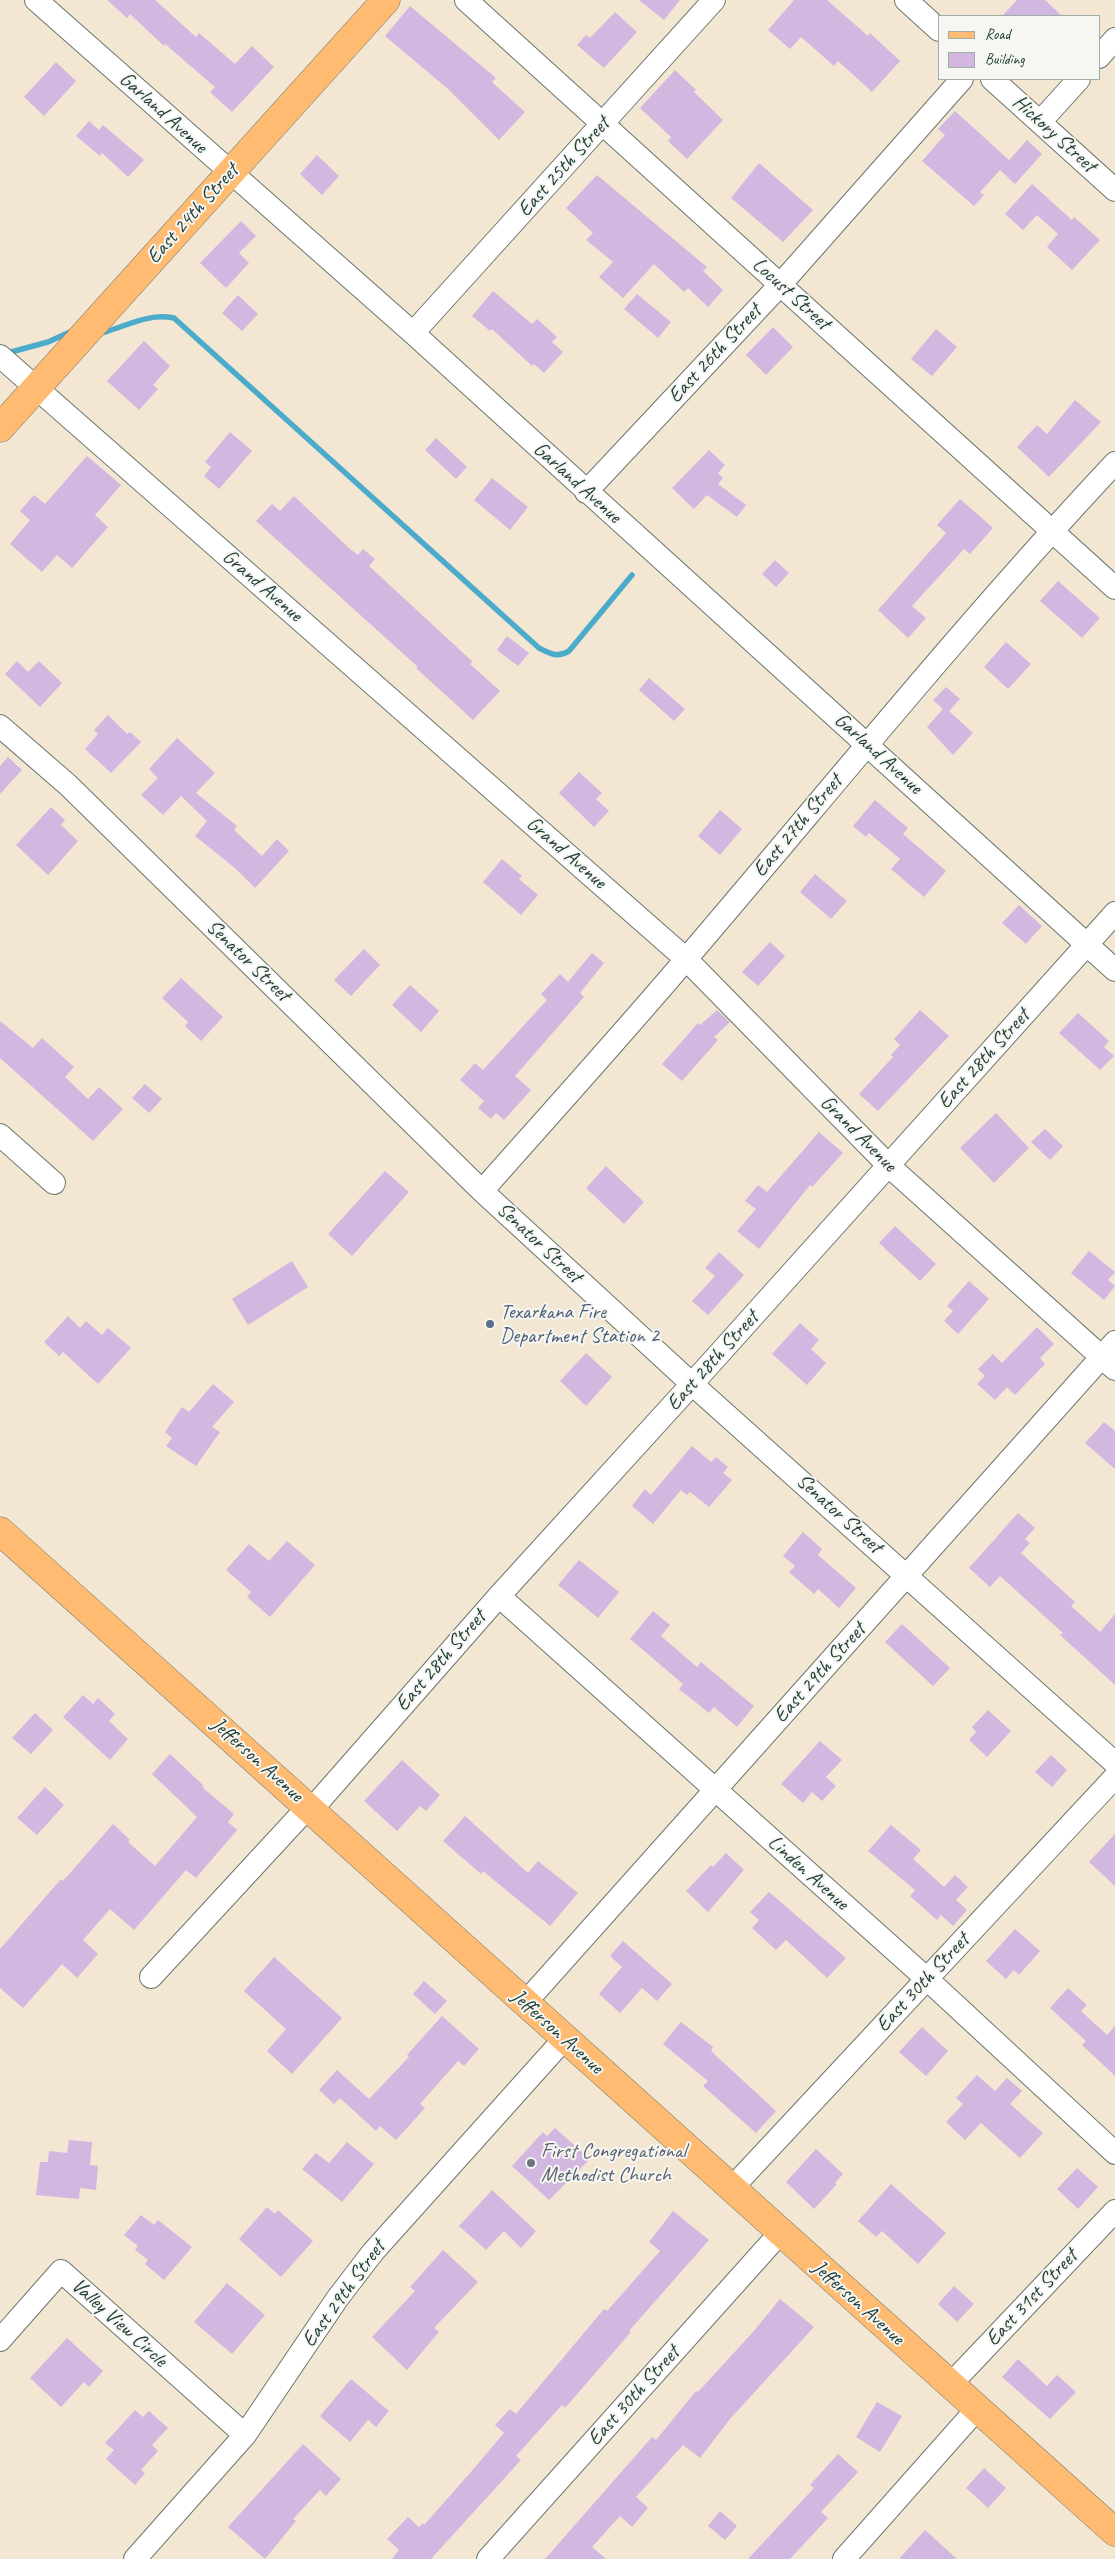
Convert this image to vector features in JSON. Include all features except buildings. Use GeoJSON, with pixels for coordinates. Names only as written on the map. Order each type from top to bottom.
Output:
{"type":"FeatureCollection","features":[{"type":"Feature","properties":{"kind":"main road","name":"East 24th Street"},"geometry":{"type":"LineString","coordinates":[[0,428],[386,0]]}},
{"type":"Feature","properties":{"kind":"main road","name":"Jefferson Avenue"},"geometry":{"type":"LineString","coordinates":[[0,1531],[310,1808],[780,2234],[1115,2532]]}},
{"type":"Feature","properties":{"kind":"street","name":"Garland Avenue"},"geometry":{"type":"LineString","coordinates":[[36,0],[413,333],[1115,970]]}},
{"type":"Feature","properties":{"kind":"street","name":"Locust Street"},"geometry":{"type":"LineString","coordinates":[[466,0],[1115,588]]}},
{"type":"Feature","properties":{"kind":"street","name":"East 25th Street"},"geometry":{"type":"LineString","coordinates":[[413,333],[604,124],[714,0]]}},
{"type":"Feature","properties":{"kind":"street"},"geometry":{"type":"LineString","coordinates":[[906,0],[938,29]]}},
{"type":"Feature","properties":{"kind":"street"},"geometry":{"type":"LineString","coordinates":[[1100,56],[1115,39]]}},
{"type":"Feature","properties":{"kind":"street","name":"East 26th Street"},"geometry":{"type":"LineString","coordinates":[[586,492],[780,284],[961,80]]}},
{"type":"Feature","properties":{"kind":"street","name":"Hickory Street"},"geometry":{"type":"LineString","coordinates":[[993,80],[1115,190]]}},
{"type":"Feature","properties":{"kind":"street"},"geometry":{"type":"LineString","coordinates":[[1040,122],[1078,80]]}},
{"type":"Feature","properties":{"kind":"street","name":"Grand Avenue"},"geometry":{"type":"LineString","coordinates":[[0,356],[686,959],[889,1166],[1111,1356]]}},
{"type":"Feature","properties":{"kind":"street","name":"East 27th Street"},"geometry":{"type":"LineString","coordinates":[[482,1191],[686,959],[867,744],[1052,530],[1115,463]]}},
{"type":"Feature","properties":{"kind":"street","name":"Senator Street"},"geometry":{"type":"LineString","coordinates":[[0,726],[68,786],[482,1191],[692,1384],[1115,1763]]}},
{"type":"Feature","properties":{"kind":"street","name":"East 28th Street"},"geometry":{"type":"LineString","coordinates":[[151,1977],[310,1808],[1115,913]]}},
{"type":"Feature","properties":{"kind":"street"},"geometry":{"type":"LineString","coordinates":[[0,1135],[54,1183]]}},
{"type":"Feature","properties":{"kind":"street","name":"East 29th Street"},"geometry":{"type":"LineString","coordinates":[[525,2004],[907,1575],[1111,1356]]}},
{"type":"Feature","properties":{"kind":"street","name":"Linden Avenue"},"geometry":{"type":"LineString","coordinates":[[499,1596],[927,1979],[1115,2153]]}},
{"type":"Feature","properties":{"kind":"street","name":"East 30th Street"},"geometry":{"type":"LineString","coordinates":[[731,2189],[1115,1777]]}},
{"type":"Feature","properties":{"kind":"street","name":"East 29th Street"},"geometry":{"type":"LineString","coordinates":[[135,2559],[245,2435],[337,2298],[373,2252],[565,2038]]}},
{"type":"Feature","properties":{"kind":"street","name":"East 31st Street"},"geometry":{"type":"LineString","coordinates":[[950,2385],[1115,2211]]}},
{"type":"Feature","properties":{"kind":"street","name":"East 30th Street"},"geometry":{"type":"LineString","coordinates":[[488,2559],[780,2234]]}},
{"type":"Feature","properties":{"kind":"street","name":"Valley View Circle"},"geometry":{"type":"LineString","coordinates":[[0,2340],[61,2271],[245,2435]]}},
{"type":"Feature","properties":{"kind":"street"},"geometry":{"type":"LineString","coordinates":[[844,2559],[977,2409]]}},
{"type":"Feature","properties":{"kind":"waterway"},"geometry":{"type":"LineString","coordinates":[[105,332],[148,318],[174,318],[539,648],[547,652],[557,655],[569,651],[632,575]]}},
{"type":"Feature","properties":{"kind":"waterway"},"geometry":{"type":"LineString","coordinates":[[11,352],[48,342],[70,332]]}},
{"type":"Feature","properties":{"kind":"place","name":"Texarkana Fire Department Station 2"},"geometry":{"type":"Point","coordinates":[490,1324]}},
{"type":"Feature","properties":{"kind":"place","name":"First Congregational Methodist Church"},"geometry":{"type":"Point","coordinates":[531,2163]}}]}
